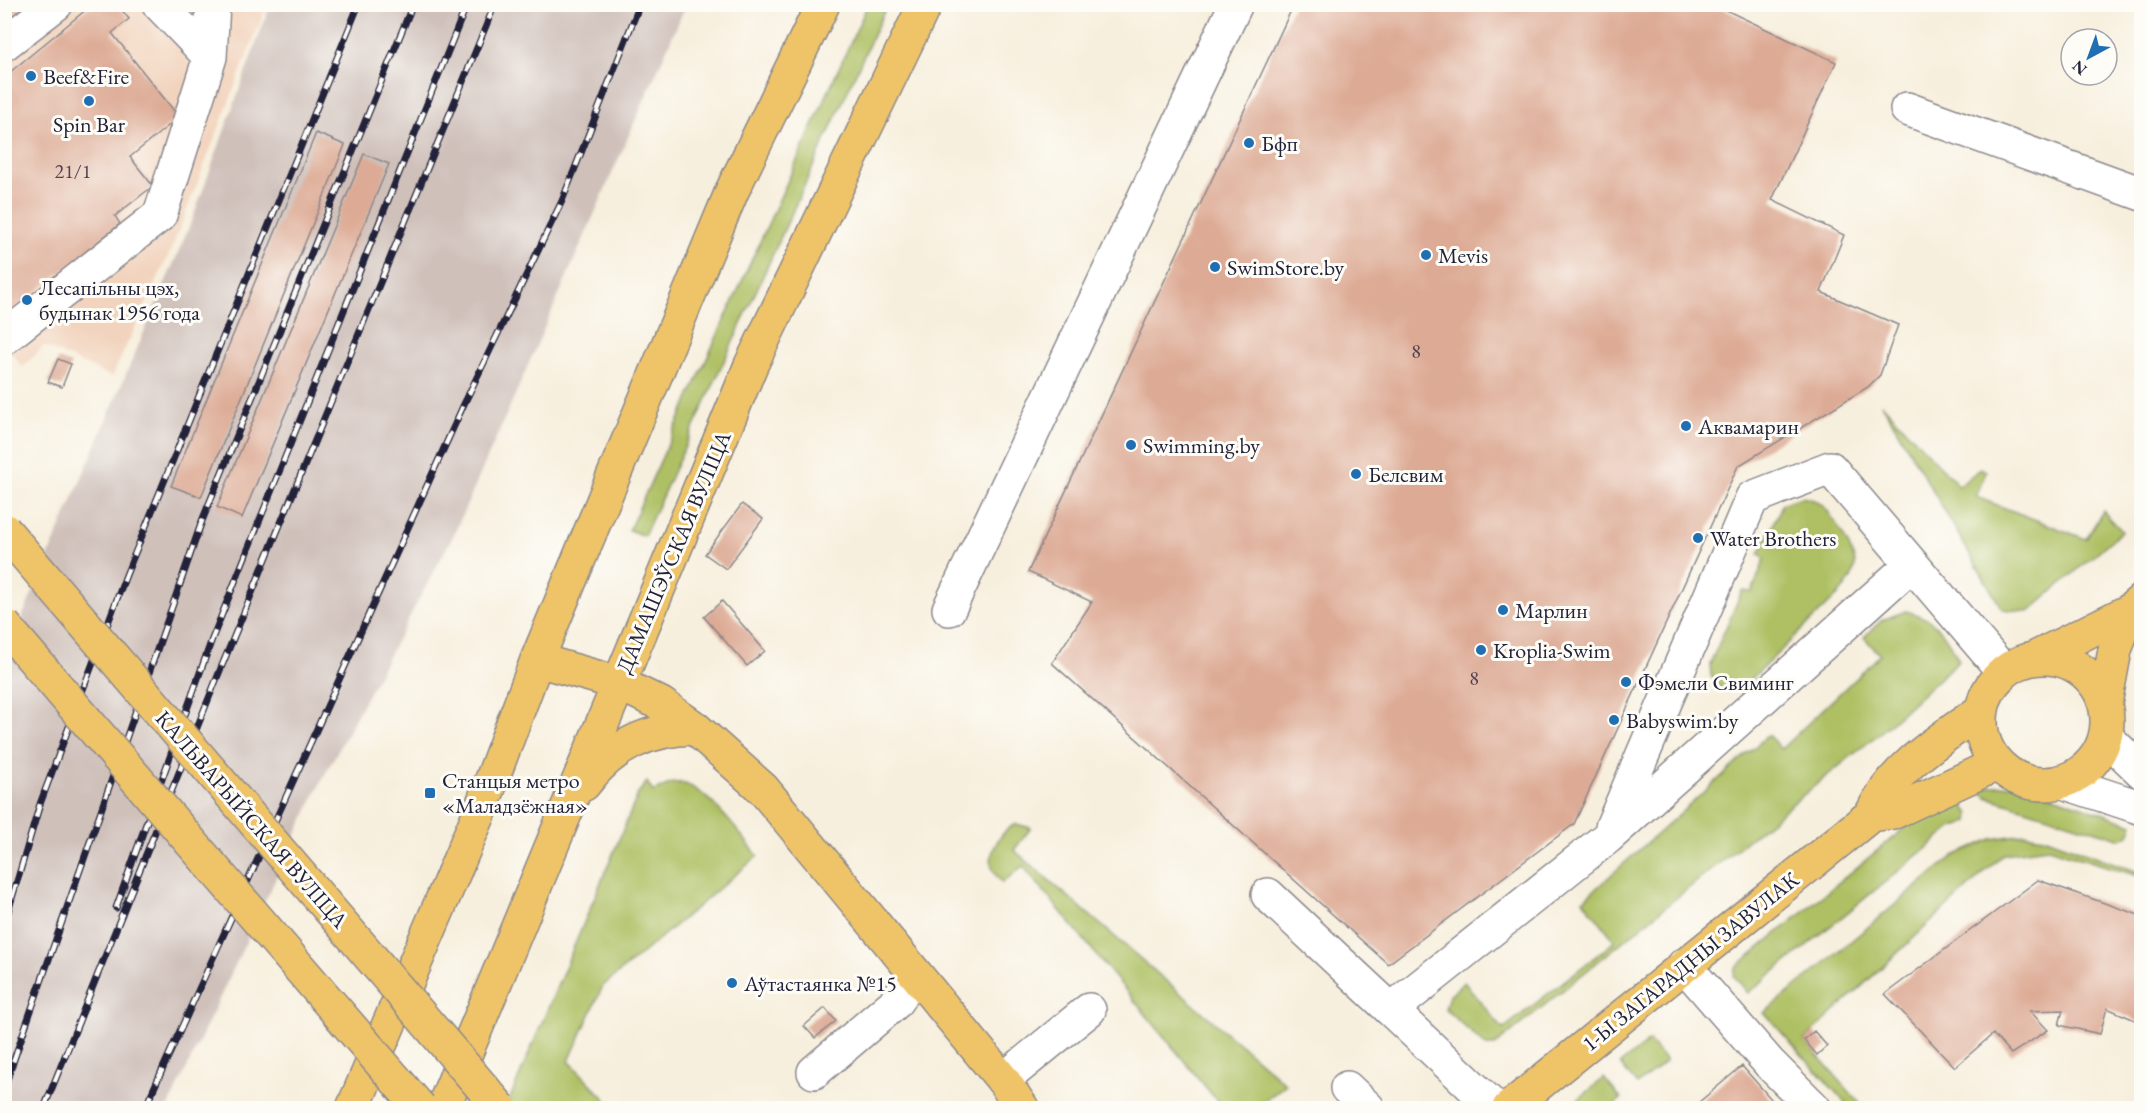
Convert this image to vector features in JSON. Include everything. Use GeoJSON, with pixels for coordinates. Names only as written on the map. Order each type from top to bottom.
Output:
{"type":"FeatureCollection","features":[{"type":"Feature","properties":{"kind":"main road"},"geometry":{"type":"LineString","coordinates":[[353,1108],[479,814],[537,660],[732,191],[823,4]]}},
{"type":"Feature","properties":{"kind":"main road","name":"ДАМАШЭЎСКАЯ ВУЛІЦА"},"geometry":{"type":"LineString","coordinates":[[443,1108],[751,365],[925,4]]}},
{"type":"Feature","properties":{"kind":"main road","name":"КАЛЬВАРЫЙСКАЯ ВУЛІЦА"},"geometry":{"type":"LineString","coordinates":[[4,530],[500,1108]]}},
{"type":"Feature","properties":{"kind":"main road"},"geometry":{"type":"LineString","coordinates":[[2033,659],[2049,658],[2079,668],[2095,684],[2105,704],[2108,720],[2106,737],[2100,752],[2090,765],[2063,782],[2049,785],[2020,781],[1997,764],[1983,739],[1982,710],[1986,696],[2004,672],[2135,605]]}},
{"type":"Feature","properties":{"kind":"main road"},"geometry":{"type":"LineString","coordinates":[[2105,704],[2115,650],[2135,605]]}},
{"type":"Feature","properties":{"kind":"main road"},"geometry":{"type":"LineString","coordinates":[[4,625],[420,1108]]}},
{"type":"Feature","properties":{"kind":"main road"},"geometry":{"type":"LineString","coordinates":[[537,660],[618,684],[661,704],[695,728],[763,789],[914,975],[1003,1080],[1022,1108]]}},
{"type":"Feature","properties":{"kind":"main road","name":"1-Ы ЗАГАРАДНЫ ЗАВУЛАК"},"geometry":{"type":"LineString","coordinates":[[1524,1104],[1684,965],[1871,815],[1881,794],[1930,746],[1982,710]]}},
{"type":"Feature","properties":{"kind":"main road"},"geometry":{"type":"LineString","coordinates":[[568,807],[591,774],[626,743],[673,728],[695,728]]}},
{"type":"Feature","properties":{"kind":"main road","name":"1-Ы ЗАГАРАДНЫ ЗАВУЛАК"},"geometry":{"type":"LineString","coordinates":[[1871,815],[1894,812],[1997,764]]}},
{"type":"Feature","properties":{"kind":"street"},"geometry":{"type":"LineString","coordinates":[[4,44],[56,4]]}},
{"type":"Feature","properties":{"kind":"street"},"geometry":{"type":"LineString","coordinates":[[159,4],[210,57]]}},
{"type":"Feature","properties":{"kind":"street"},"geometry":{"type":"LineString","coordinates":[[4,338],[160,216],[210,57],[213,4]]}},
{"type":"Feature","properties":{"kind":"street"},"geometry":{"type":"LineString","coordinates":[[949,609],[1236,4]]}},
{"type":"Feature","properties":{"kind":"street"},"geometry":{"type":"LineString","coordinates":[[1908,109],[2142,194]]}},
{"type":"Feature","properties":{"kind":"street"},"geometry":{"type":"LineString","coordinates":[[1608,837],[1752,498],[1830,468],[2004,672]]}},
{"type":"Feature","properties":{"kind":"street"},"geometry":{"type":"LineString","coordinates":[[1391,1010],[1608,837],[1912,564]]}},
{"type":"Feature","properties":{"kind":"street"},"geometry":{"type":"LineString","coordinates":[[2106,737],[2142,772]]}},
{"type":"Feature","properties":{"kind":"street"},"geometry":{"type":"LineString","coordinates":[[2063,782],[2142,808]]}},
{"type":"Feature","properties":{"kind":"street"},"geometry":{"type":"LineString","coordinates":[[1268,895],[1495,1108]]}},
{"type":"Feature","properties":{"kind":"street"},"geometry":{"type":"LineString","coordinates":[[1684,965],[1770,1064],[1814,1108]]}},
{"type":"Feature","properties":{"kind":"street"},"geometry":{"type":"LineString","coordinates":[[808,1065],[895,1003],[914,975]]}},
{"type":"Feature","properties":{"kind":"street"},"geometry":{"type":"LineString","coordinates":[[1003,1080],[1089,1010]]}},
{"type":"Feature","properties":{"kind":"shaded area"},"geometry":{"type":"Polygon","coordinates":[[[4,5],[267,5],[171,250],[112,377],[44,346],[23,367],[5,346],[4,5]]]}},
{"type":"Feature","properties":{"kind":"shaded area"},"geometry":{"type":"Polygon","coordinates":[[[270,5],[686,5],[454,534],[322,780],[168,1108],[5,1108],[5,657],[192,220],[270,5]]]}},
{"type":"Feature","properties":{"kind":"green space"},"geometry":{"type":"Polygon","coordinates":[[[868,4],[887,5],[644,536],[629,530],[868,4]]]}},
{"type":"Feature","properties":{"kind":"green space"},"geometry":{"type":"Polygon","coordinates":[[[1882,404],[1959,486],[1981,468],[1986,472],[1976,497],[2086,539],[2103,511],[2122,531],[2029,612],[2002,609],[1882,404]]]}},
{"type":"Feature","properties":{"kind":"green space"},"geometry":{"type":"Polygon","coordinates":[[[1802,497],[1818,502],[1831,516],[1851,551],[1855,564],[1853,573],[1840,593],[1745,685],[1727,691],[1721,689],[1711,676],[1710,664],[1742,591],[1752,592],[1765,558],[1759,554],[1783,503],[1802,497]]]}},
{"type":"Feature","properties":{"kind":"green space"},"geometry":{"type":"Polygon","coordinates":[[[1906,611],[1926,619],[1939,628],[1959,660],[1881,732],[1494,1046],[1486,1046],[1445,1009],[1449,996],[1464,982],[1503,1029],[1615,941],[1583,900],[1768,735],[1781,749],[1880,655],[1864,637],[1882,620],[1906,611]]]}},
{"type":"Feature","properties":{"kind":"green space"},"geometry":{"type":"Polygon","coordinates":[[[647,782],[653,792],[675,783],[685,784],[697,790],[732,823],[758,856],[603,986],[569,1061],[614,1108],[506,1108],[639,792],[647,782]]]}},
{"type":"Feature","properties":{"kind":"green space"},"geometry":{"type":"Polygon","coordinates":[[[2011,784],[2042,792],[2133,824],[2129,835],[2122,839],[1987,797],[1978,788],[2011,784]]]}},
{"type":"Feature","properties":{"kind":"green space"},"geometry":{"type":"Polygon","coordinates":[[[1955,794],[1970,814],[1969,822],[1952,828],[1748,993],[1734,976],[1735,968],[1941,798],[1955,794]]]}},
{"type":"Feature","properties":{"kind":"green space"},"geometry":{"type":"Polygon","coordinates":[[[1016,824],[1031,828],[1014,850],[1286,1084],[1256,1108],[1223,1108],[1023,866],[1002,883],[996,875],[991,861],[994,848],[1001,836],[1016,824]]]}},
{"type":"Feature","properties":{"kind":"green space"},"geometry":{"type":"Polygon","coordinates":[[[2024,834],[2044,837],[2141,873],[2141,877],[2048,848],[2004,854],[1804,1040],[1864,1108],[1850,1108],[1764,1013],[1954,856],[1992,839],[2024,834]]]}},
{"type":"Feature","properties":{"kind":"green space"},"geometry":{"type":"Polygon","coordinates":[[[1649,1041],[1666,1061],[1637,1085],[1620,1064],[1649,1041]]]}},
{"type":"Feature","properties":{"kind":"green space"},"geometry":{"type":"Polygon","coordinates":[[[1604,1078],[1621,1099],[1609,1108],[1580,1108],[1575,1102],[1604,1078]]]}},
{"type":"Feature","properties":{"kind":"building"},"geometry":{"type":"Polygon","coordinates":[[[4,4],[26,4],[4,23],[4,4]]]}},
{"type":"Feature","properties":{"kind":"building"},"geometry":{"type":"Polygon","coordinates":[[[93,4],[117,4],[129,19],[112,33],[179,117],[130,157],[153,186],[115,216],[120,224],[4,317],[4,77],[93,4]]]}},
{"type":"Feature","properties":{"kind":"building"},"geometry":{"type":"Polygon","coordinates":[[[1294,4],[1713,4],[1836,62],[1772,200],[1844,235],[1821,292],[1898,325],[1880,375],[1868,387],[1738,466],[1574,824],[1388,964],[1052,663],[1092,602],[1028,572],[1294,4]]]}},
{"type":"Feature","properties":{"kind":"building"},"geometry":{"type":"Polygon","coordinates":[[[316,133],[345,145],[201,497],[171,486],[316,133]]]}},
{"type":"Feature","properties":{"kind":"building"},"geometry":{"type":"Polygon","coordinates":[[[364,154],[389,164],[242,518],[217,507],[364,154]]]}},
{"type":"Feature","properties":{"kind":"building"},"geometry":{"type":"Polygon","coordinates":[[[58,359],[71,364],[62,387],[48,382],[58,359]]]}},
{"type":"Feature","properties":{"kind":"building"},"geometry":{"type":"Polygon","coordinates":[[[742,504],[763,519],[726,569],[705,554],[742,504]]]}},
{"type":"Feature","properties":{"kind":"building"},"geometry":{"type":"Polygon","coordinates":[[[722,601],[765,651],[747,666],[704,617],[722,601]]]}},
{"type":"Feature","properties":{"kind":"building"},"geometry":{"type":"Polygon","coordinates":[[[2038,880],[2142,916],[2142,1023],[2107,1008],[2100,1034],[2059,1025],[2063,1010],[2030,1011],[2048,1030],[2011,1054],[1993,1034],[1955,1067],[1885,994],[2038,880]]]}},
{"type":"Feature","properties":{"kind":"building"},"geometry":{"type":"Polygon","coordinates":[[[825,1008],[836,1021],[815,1038],[804,1026],[825,1008]]]}},
{"type":"Feature","properties":{"kind":"building"},"geometry":{"type":"Polygon","coordinates":[[[1814,1031],[1827,1046],[1817,1055],[1804,1040],[1814,1031]]]}},
{"type":"Feature","properties":{"kind":"building"},"geometry":{"type":"Polygon","coordinates":[[[1742,1066],[1779,1108],[1692,1108],[1742,1066]]]}},
{"type":"Feature","properties":{"kind":"railway"},"geometry":{"type":"LineString","coordinates":[[4,925],[40,804],[126,575],[359,4]]}},
{"type":"Feature","properties":{"kind":"railway"},"geometry":{"type":"LineString","coordinates":[[4,1088],[202,521],[413,4]]}},
{"type":"Feature","properties":{"kind":"railway"},"geometry":{"type":"LineString","coordinates":[[116,908],[212,639],[467,4]]}},
{"type":"Feature","properties":{"kind":"railway"},"geometry":{"type":"LineString","coordinates":[[44,1108],[221,668],[495,4]]}},
{"type":"Feature","properties":{"kind":"railway"},"geometry":{"type":"LineString","coordinates":[[145,1108],[464,404],[562,201],[640,4]]}},
{"type":"Feature","properties":{"kind":"place","name":"Beef&Fire"},"geometry":{"type":"Point","coordinates":[31,76]}},
{"type":"Feature","properties":{"kind":"place","name":"Spin Bar"},"geometry":{"type":"Point","coordinates":[89,101]}},
{"type":"Feature","properties":{"kind":"place","name":"Бфп"},"geometry":{"type":"Point","coordinates":[1249,143]}},
{"type":"Feature","properties":{"kind":"place","name":"Mevis"},"geometry":{"type":"Point","coordinates":[1426,255]}},
{"type":"Feature","properties":{"kind":"place","name":"SwimStore.by"},"geometry":{"type":"Point","coordinates":[1215,267]}},
{"type":"Feature","properties":{"kind":"place","name":"Лесапільны цэх, будынак 1956 года"},"geometry":{"type":"Point","coordinates":[27,300]}},
{"type":"Feature","properties":{"kind":"place","name":"Аквамарин"},"geometry":{"type":"Point","coordinates":[1686,426]}},
{"type":"Feature","properties":{"kind":"place","name":"Swimming.by"},"geometry":{"type":"Point","coordinates":[1131,445]}},
{"type":"Feature","properties":{"kind":"place","name":"Белсвим"},"geometry":{"type":"Point","coordinates":[1356,474]}},
{"type":"Feature","properties":{"kind":"place","name":"Water Brothers"},"geometry":{"type":"Point","coordinates":[1698,538]}},
{"type":"Feature","properties":{"kind":"place","name":"Марлин"},"geometry":{"type":"Point","coordinates":[1503,610]}},
{"type":"Feature","properties":{"kind":"place","name":"Kroplia-Swim"},"geometry":{"type":"Point","coordinates":[1481,650]}},
{"type":"Feature","properties":{"kind":"place","name":"Фэмели Свиминг"},"geometry":{"type":"Point","coordinates":[1626,682]}},
{"type":"Feature","properties":{"kind":"place","name":"Babyswim.by"},"geometry":{"type":"Point","coordinates":[1614,720]}},
{"type":"Feature","properties":{"kind":"place","name":"Станцыя метро «Маладзёжная»"},"geometry":{"type":"Point","coordinates":[430,793]}},
{"type":"Feature","properties":{"kind":"place","name":"Аўтастаянка №15"},"geometry":{"type":"Point","coordinates":[732,983]}}]}
